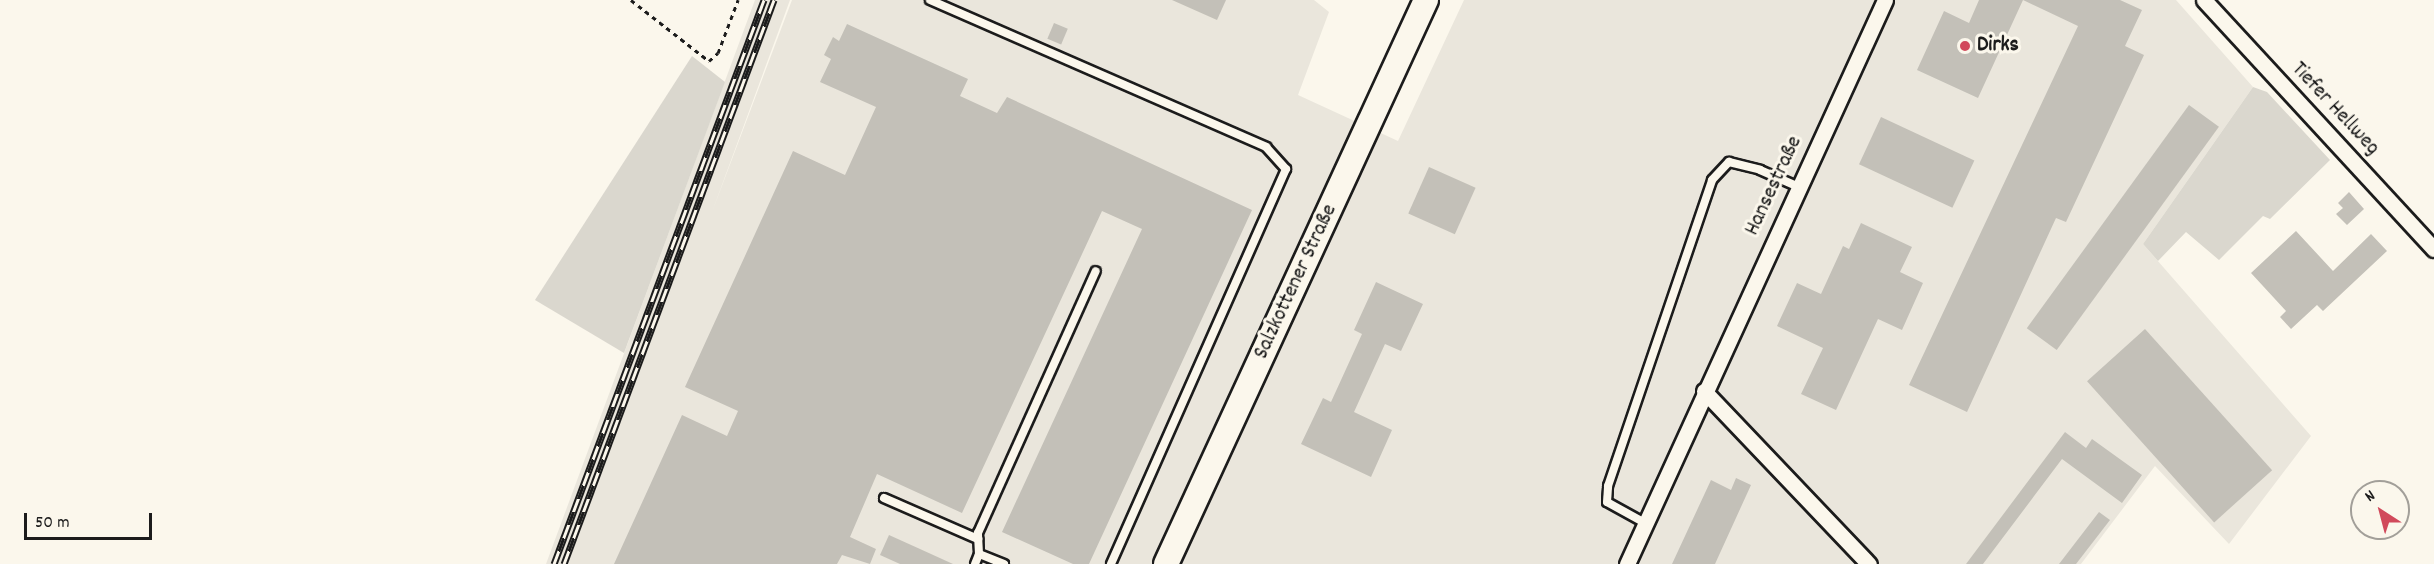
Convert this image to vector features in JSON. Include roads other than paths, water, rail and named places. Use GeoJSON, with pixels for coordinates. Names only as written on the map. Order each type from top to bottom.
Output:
{"type":"FeatureCollection","features":[{"type":"Feature","properties":{"kind":"main road","name":"Salzkottener Straße"},"geometry":{"type":"LineString","coordinates":[[1166,564],[1426,0]]}},
{"type":"Feature","properties":{"kind":"street","name":"Hansestraße"},"geometry":{"type":"LineString","coordinates":[[1627,564],[1704,391],[1885,0]]}},
{"type":"Feature","properties":{"kind":"street","name":"Tiefer Hellweg"},"geometry":{"type":"LineString","coordinates":[[2204,0],[2434,249]]}},
{"type":"Feature","properties":{"kind":"street"},"geometry":{"type":"LineString","coordinates":[[1704,391],[1869,564]]}},
{"type":"Feature","properties":{"kind":"lane"},"geometry":{"type":"LineString","coordinates":[[930,0],[1266,147],[1286,169],[1111,564]]}},
{"type":"Feature","properties":{"kind":"lane"},"geometry":{"type":"LineString","coordinates":[[1645,523],[1607,502],[1608,486],[1713,180],[1729,162],[1760,170],[1799,187]]}},
{"type":"Feature","properties":{"kind":"lane"},"geometry":{"type":"LineString","coordinates":[[975,564],[979,554],[978,539],[1096,271]]}},
{"type":"Feature","properties":{"kind":"lane"},"geometry":{"type":"LineString","coordinates":[[884,498],[978,539]]}},
{"type":"Feature","properties":{"kind":"lane"},"geometry":{"type":"LineString","coordinates":[[979,554],[1004,564]]}},
{"type":"Feature","properties":{"kind":"railway"},"geometry":{"type":"LineString","coordinates":[[554,564],[764,0]]}},
{"type":"Feature","properties":{"kind":"railway"},"geometry":{"type":"LineString","coordinates":[[564,564],[774,0]]}},
{"type":"Feature","properties":{"kind":"place","name":"Dirks"},"geometry":{"type":"Point","coordinates":[1965,46]}}]}
